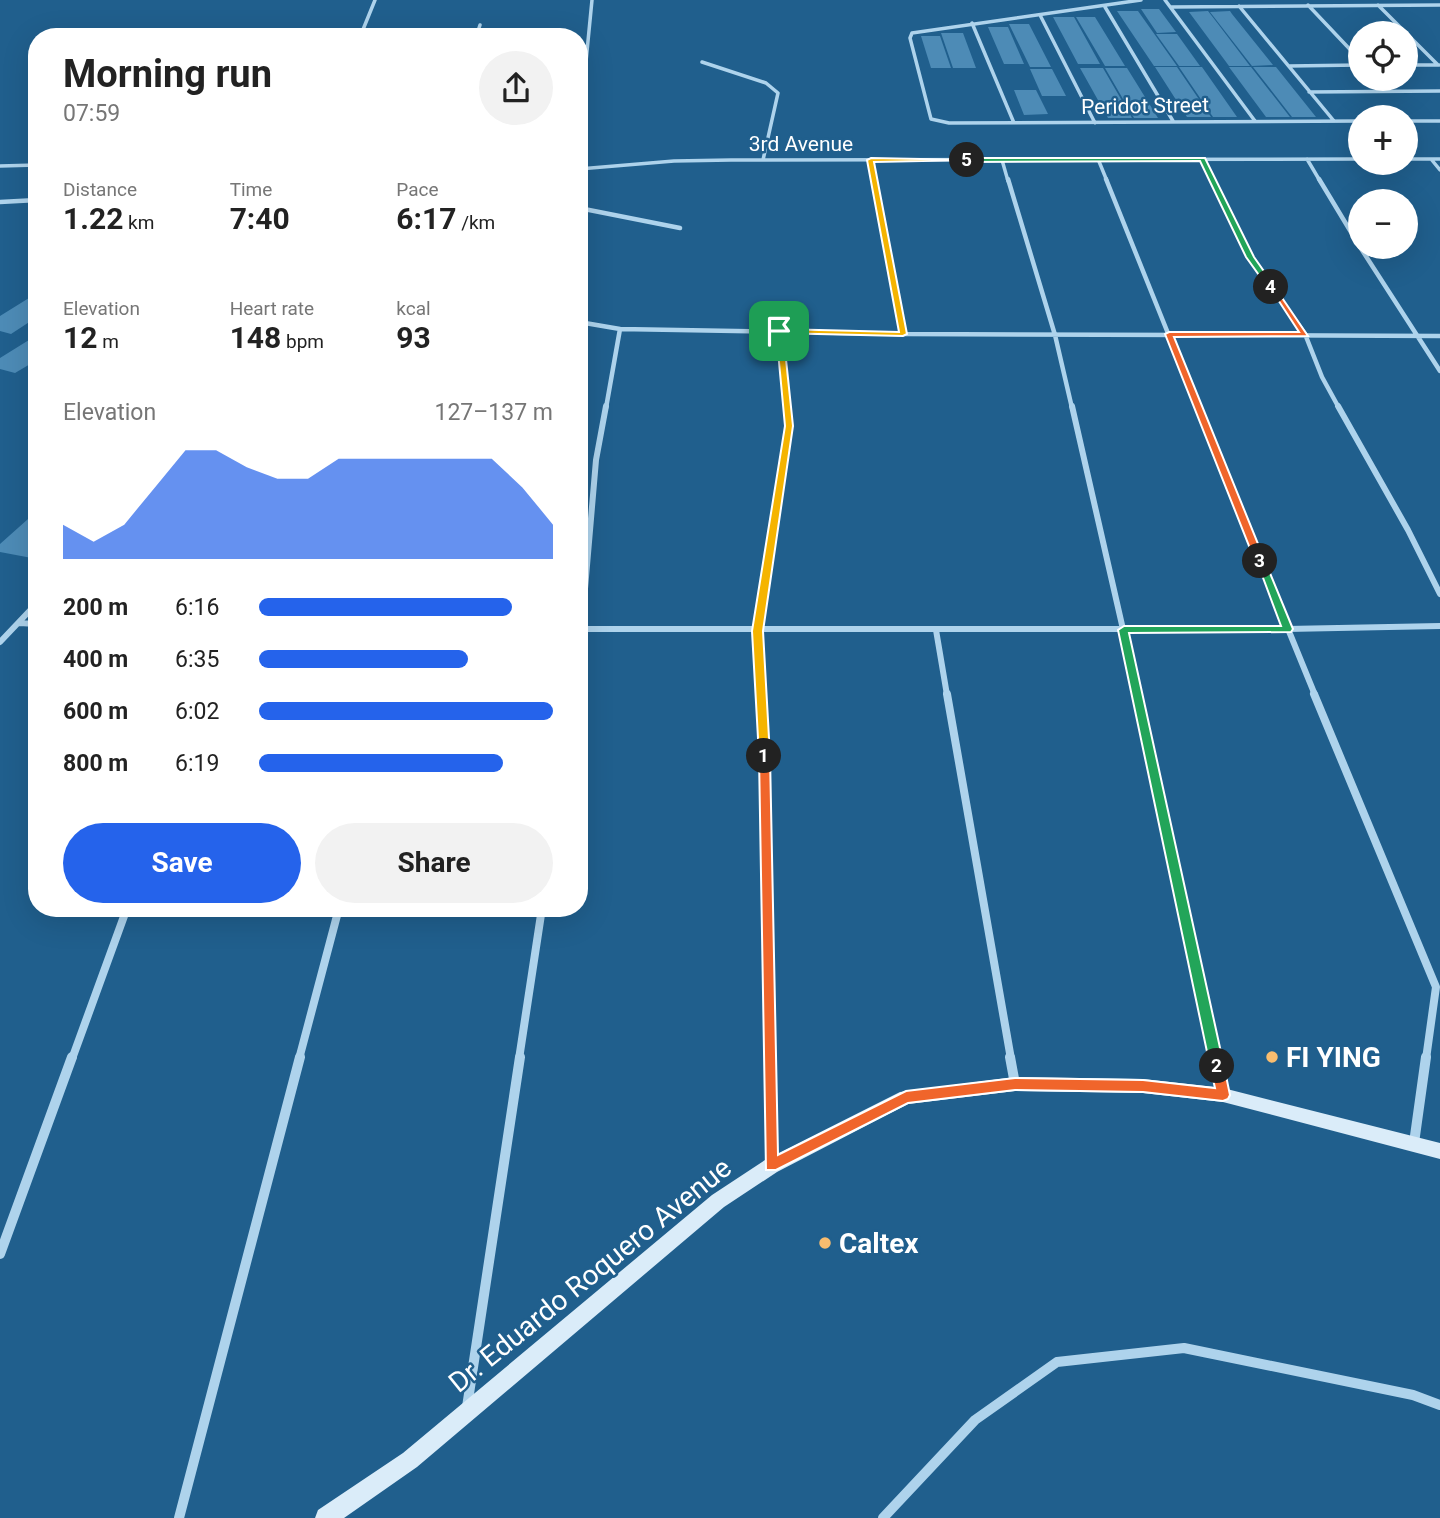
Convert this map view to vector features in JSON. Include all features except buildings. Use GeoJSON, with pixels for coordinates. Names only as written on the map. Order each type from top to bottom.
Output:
{"type":"FeatureCollection","features":[{"type":"Feature","properties":{"kind":"main road","name":"Dr. Eduardo Roquero Avenue"},"geometry":{"type":"LineString","coordinates":[[326,1518],[410,1460],[718,1201],[771,1166],[906,1097],[1015,1084],[1143,1086],[1223,1095],[1440,1150]]}},
{"type":"Feature","properties":{"kind":"street"},"geometry":{"type":"LineString","coordinates":[[364,28],[375,0]]}},
{"type":"Feature","properties":{"kind":"street"},"geometry":{"type":"LineString","coordinates":[[588,41],[592,0]]}},
{"type":"Feature","properties":{"kind":"street"},"geometry":{"type":"LineString","coordinates":[[1014,123],[972,23],[1105,8],[1141,0]]}},
{"type":"Feature","properties":{"kind":"street"},"geometry":{"type":"LineString","coordinates":[[1165,0],[1255,121]]}},
{"type":"Feature","properties":{"kind":"street"},"geometry":{"type":"LineString","coordinates":[[1308,5],[1348,50]]}},
{"type":"Feature","properties":{"kind":"street"},"geometry":{"type":"LineString","coordinates":[[1378,5],[1439,65]]}},
{"type":"Feature","properties":{"kind":"street"},"geometry":{"type":"LineString","coordinates":[[1171,7],[1440,5]]}},
{"type":"Feature","properties":{"kind":"street"},"geometry":{"type":"LineString","coordinates":[[1240,6],[1334,121]]}},
{"type":"Feature","properties":{"kind":"street"},"geometry":{"type":"LineString","coordinates":[[1105,8],[1173,121]]}},
{"type":"Feature","properties":{"kind":"street"},"geometry":{"type":"LineString","coordinates":[[1040,15],[1095,123]]}},
{"type":"Feature","properties":{"kind":"street","name":"Peridot Street"},"geometry":{"type":"LineString","coordinates":[[972,23],[912,33],[910,38],[931,118],[949,123],[1348,121]]}},
{"type":"Feature","properties":{"kind":"street"},"geometry":{"type":"LineString","coordinates":[[702,62],[766,83],[778,93],[763,160]]}},
{"type":"Feature","properties":{"kind":"street"},"geometry":{"type":"LineString","coordinates":[[1289,66],[1348,64]]}},
{"type":"Feature","properties":{"kind":"street"},"geometry":{"type":"LineString","coordinates":[[1418,65],[1439,65]]}},
{"type":"Feature","properties":{"kind":"street"},"geometry":{"type":"LineString","coordinates":[[1309,92],[1440,91]]}},
{"type":"Feature","properties":{"kind":"street"},"geometry":{"type":"LineString","coordinates":[[1418,121],[1440,121]]}},
{"type":"Feature","properties":{"kind":"street"},"geometry":{"type":"LineString","coordinates":[[1098,159],[1287,629],[1436,987],[1413,1143]]}},
{"type":"Feature","properties":{"kind":"street"},"geometry":{"type":"LineString","coordinates":[[1203,159],[1250,257],[1305,334],[1322,377],[1408,530],[1440,594]]}},
{"type":"Feature","properties":{"kind":"street"},"geometry":{"type":"LineString","coordinates":[[1307,159],[1348,227]]}},
{"type":"Feature","properties":{"kind":"street","name":"3rd Avenue"},"geometry":{"type":"LineString","coordinates":[[588,168],[674,161],[1348,159]]}},
{"type":"Feature","properties":{"kind":"street"},"geometry":{"type":"LineString","coordinates":[[1418,159],[1440,159]]}},
{"type":"Feature","properties":{"kind":"street"},"geometry":{"type":"LineString","coordinates":[[1431,159],[1440,170]]}},
{"type":"Feature","properties":{"kind":"street"},"geometry":{"type":"LineString","coordinates":[[871,160],[903,334]]}},
{"type":"Feature","properties":{"kind":"street"},"geometry":{"type":"LineString","coordinates":[[1002,160],[1055,335],[1124,630],[1223,1095]]}},
{"type":"Feature","properties":{"kind":"street"},"geometry":{"type":"LineString","coordinates":[[0,166],[28,166]]}},
{"type":"Feature","properties":{"kind":"street"},"geometry":{"type":"LineString","coordinates":[[0,202],[28,200]]}},
{"type":"Feature","properties":{"kind":"street"},"geometry":{"type":"LineString","coordinates":[[588,210],[680,228]]}},
{"type":"Feature","properties":{"kind":"street"},"geometry":{"type":"LineString","coordinates":[[1367,259],[1440,371]]}},
{"type":"Feature","properties":{"kind":"street"},"geometry":{"type":"LineString","coordinates":[[588,324],[620,329],[903,334],[1305,334],[1440,337]]}},
{"type":"Feature","properties":{"kind":"street"},"geometry":{"type":"LineString","coordinates":[[588,550],[596,460],[620,329]]}},
{"type":"Feature","properties":{"kind":"street"},"geometry":{"type":"LineString","coordinates":[[771,1166],[767,797],[757,631],[789,426],[779,331]]}},
{"type":"Feature","properties":{"kind":"street"},"geometry":{"type":"LineString","coordinates":[[0,642],[28,614]]}},
{"type":"Feature","properties":{"kind":"street"},"geometry":{"type":"LineString","coordinates":[[19,624],[28,624]]}},
{"type":"Feature","properties":{"kind":"street"},"geometry":{"type":"LineString","coordinates":[[588,629],[1124,630],[1440,626]]}},
{"type":"Feature","properties":{"kind":"street"},"geometry":{"type":"LineString","coordinates":[[936,629],[1015,1084]]}},
{"type":"Feature","properties":{"kind":"street"},"geometry":{"type":"LineString","coordinates":[[0,1254],[124,917]]}},
{"type":"Feature","properties":{"kind":"street"},"geometry":{"type":"LineString","coordinates":[[178,1518],[337,917]]}},
{"type":"Feature","properties":{"kind":"street"},"geometry":{"type":"LineString","coordinates":[[467,1411],[541,917]]}},
{"type":"Feature","properties":{"kind":"street"},"geometry":{"type":"LineString","coordinates":[[887,1517],[975,1420],[1057,1362],[1184,1348],[1413,1395],[1440,1405]]}},
{"type":"Feature","properties":{"kind":"place","name":"FI YING"},"geometry":{"type":"Point","coordinates":[1272,1057]}},
{"type":"Feature","properties":{"kind":"place","name":"Caltex"},"geometry":{"type":"Point","coordinates":[825,1243]}},
{"type":"Feature","properties":{"kind":"route"},"geometry":{"type":"LineString","coordinates":[[1203,159],[1250,257],[1305,334],[1169,334],[1287,629],[1124,630],[1223,1095],[1143,1086],[1015,1084],[906,1097],[840,1128],[771,1166],[767,797],[757,631],[789,426],[779,331],[903,334],[884,219],[871,160],[1203,159]]}}]}
